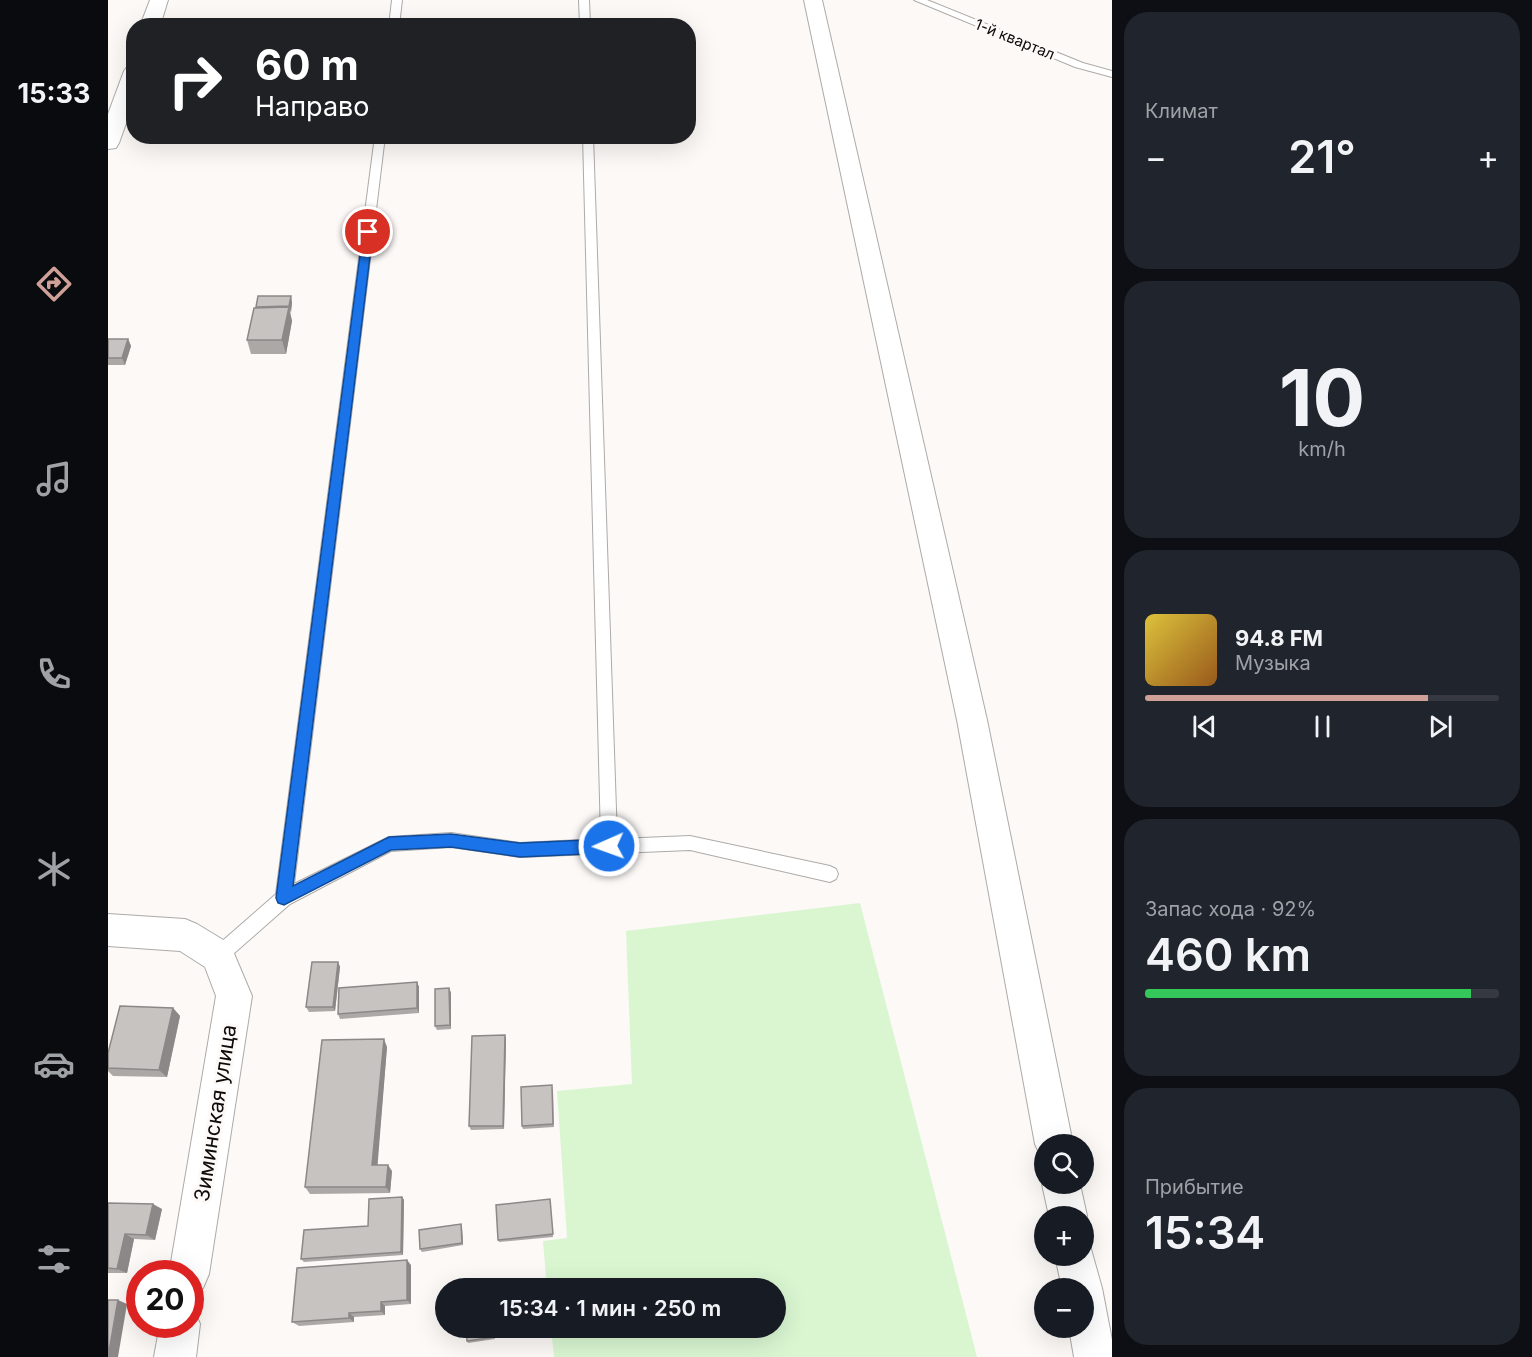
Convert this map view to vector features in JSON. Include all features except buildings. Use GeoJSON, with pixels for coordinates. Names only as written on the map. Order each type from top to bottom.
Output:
{"type":"FeatureCollection","features":[{"type":"Feature","properties":{"kind":"street"},"geometry":{"type":"LineString","coordinates":[[153,18],[159,0]]}},
{"type":"Feature","properties":{"kind":"street"},"geometry":{"type":"LineString","coordinates":[[813,0],[850,176],[972,720],[1052,1134]]}},
{"type":"Feature","properties":{"kind":"street"},"geometry":{"type":"LineString","coordinates":[[108,143],[126,92]]}},
{"type":"Feature","properties":{"kind":"street"},"geometry":{"type":"LineString","coordinates":[[108,930],[185,935],[218,956]]}},
{"type":"Feature","properties":{"kind":"street","name":"Зиминская улица"},"geometry":{"type":"LineString","coordinates":[[191,1260],[234,996],[218,956]]}},
{"type":"Feature","properties":{"kind":"street"},"geometry":{"type":"LineString","coordinates":[[175,1357],[178,1338]]}},
{"type":"Feature","properties":{"kind":"street"},"geometry":{"type":"LineString","coordinates":[[1091,1338],[1095,1357]]}},
{"type":"Feature","properties":{"kind":"lane"},"geometry":{"type":"LineString","coordinates":[[395,18],[397,0]]}},
{"type":"Feature","properties":{"kind":"lane"},"geometry":{"type":"LineString","coordinates":[[584,0],[585,18]]}},
{"type":"Feature","properties":{"kind":"lane","name":"1-й квартал"},"geometry":{"type":"LineString","coordinates":[[919,0],[1079,64],[1112,74]]}},
{"type":"Feature","properties":{"kind":"lane"},"geometry":{"type":"LineString","coordinates":[[284,898],[379,144]]}},
{"type":"Feature","properties":{"kind":"lane"},"geometry":{"type":"LineString","coordinates":[[588,144],[609,846]]}},
{"type":"Feature","properties":{"kind":"lane"},"geometry":{"type":"LineString","coordinates":[[218,956],[284,898],[389,844],[451,840],[520,850],[690,843],[830,874]]}},
{"type":"Feature","properties":{"kind":"green space"},"geometry":{"type":"Polygon","coordinates":[[[860,903],[977,1357],[554,1357],[552,1338],[786,1338],[786,1278],[546,1278],[543,1241],[567,1238],[557,1091],[632,1084],[626,931],[860,903]]]}},
{"type":"Feature","properties":{"kind":"route"},"geometry":{"type":"LineString","coordinates":[[368,232],[284,898],[389,844],[451,840],[520,850],[609,846]]}}]}
